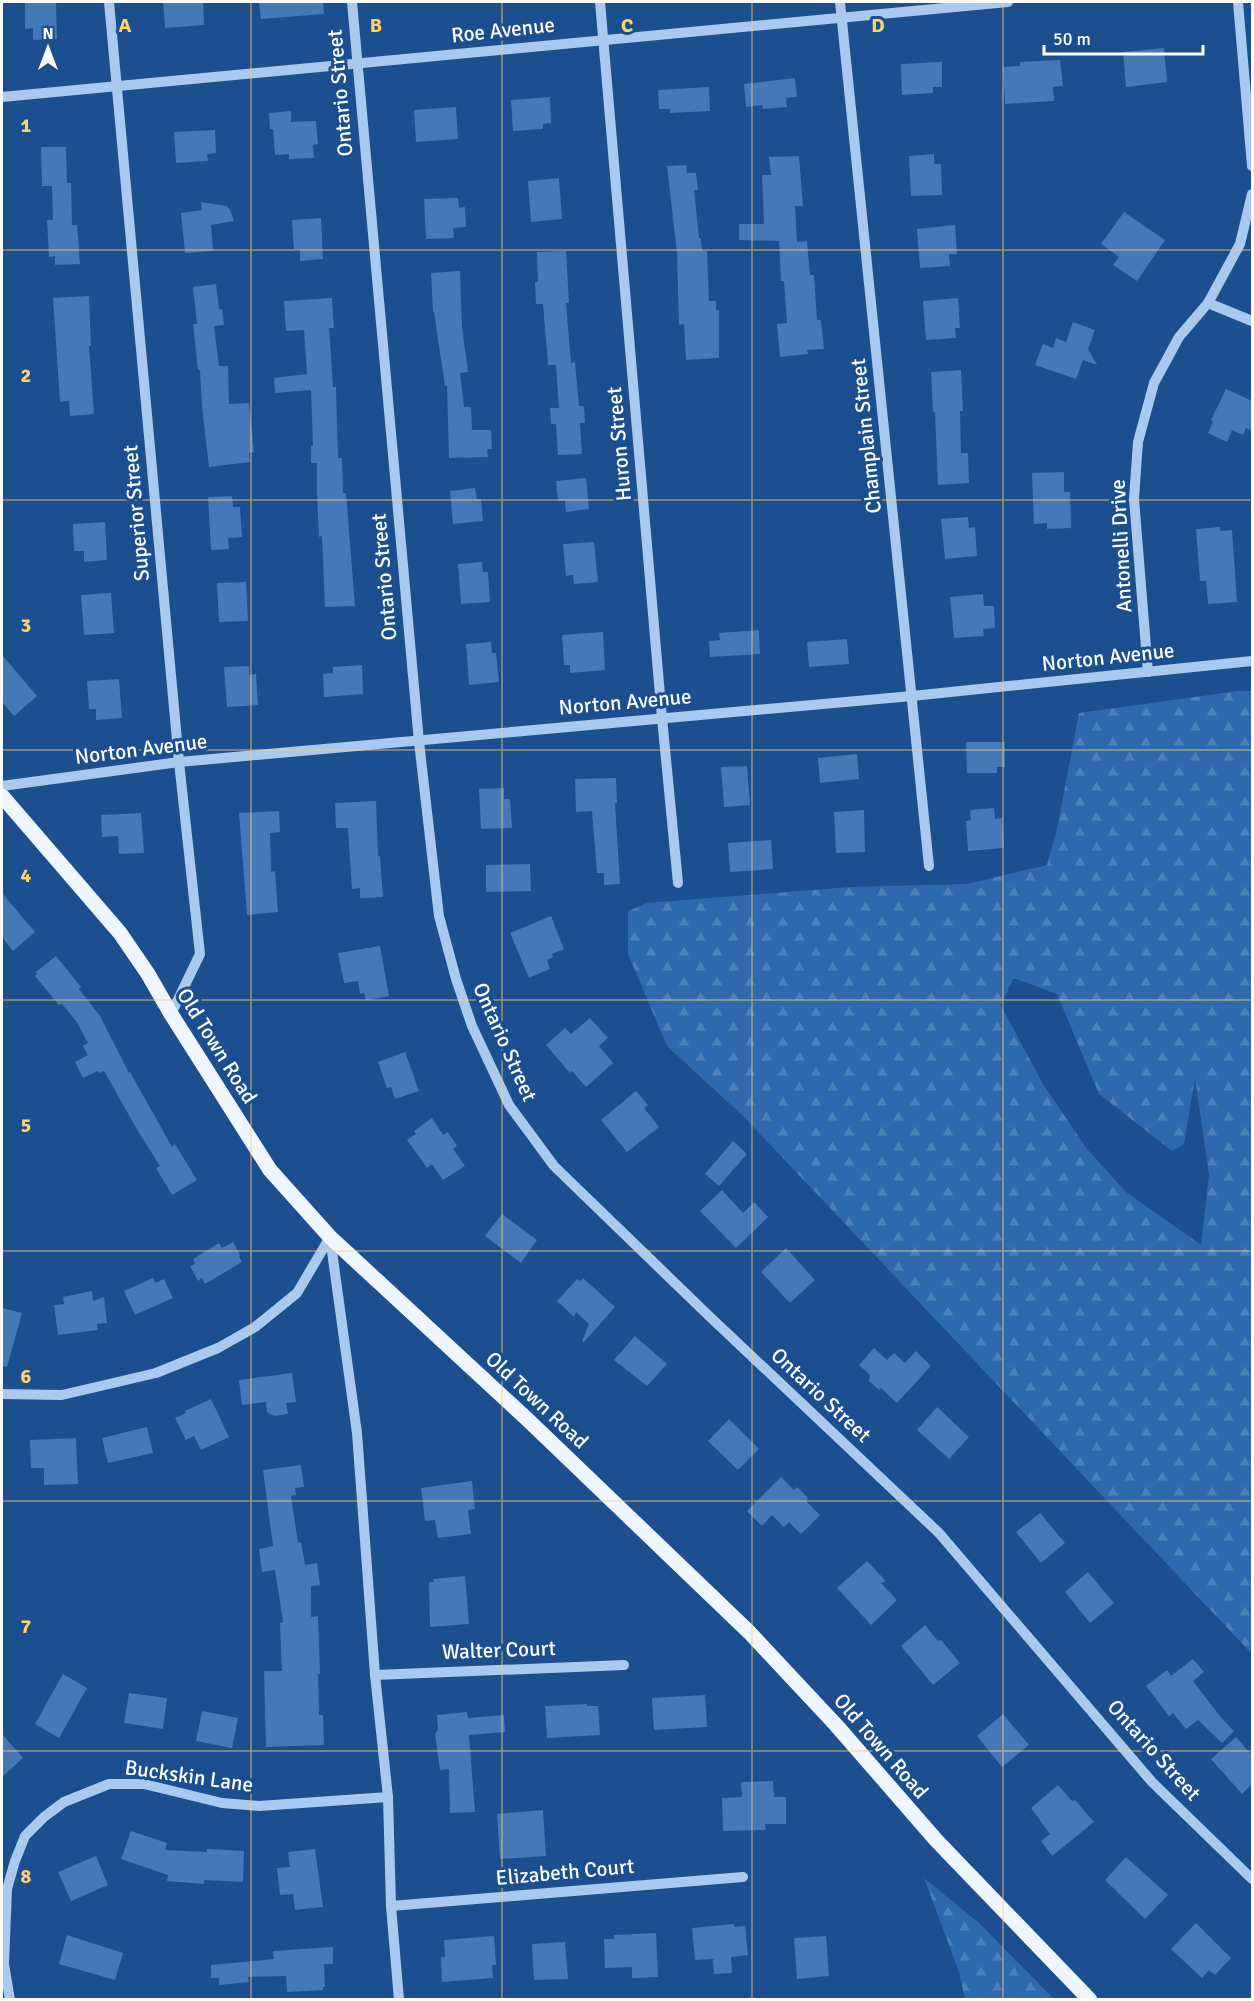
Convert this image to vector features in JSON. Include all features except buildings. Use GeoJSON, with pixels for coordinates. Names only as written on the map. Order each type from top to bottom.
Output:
{"type":"FeatureCollection","features":[{"type":"Feature","properties":{"kind":"main road","name":"Old Town Road"},"geometry":{"type":"LineString","coordinates":[[2,796],[120,933],[270,1170],[330,1237],[528,1420],[749,1632],[836,1725],[936,1840],[1090,2000]]}},
{"type":"Feature","properties":{"kind":"street","name":"Superior Street"},"geometry":{"type":"LineString","coordinates":[[109,2],[179,762],[200,954],[171,1014]]}},
{"type":"Feature","properties":{"kind":"street","name":"Ontario Street"},"geometry":{"type":"LineString","coordinates":[[352,2],[419,742],[439,916],[456,979],[472,1026],[509,1105],[554,1166],[939,1533],[1152,1782],[1252,1879]]}},
{"type":"Feature","properties":{"kind":"street","name":"Huron Street"},"geometry":{"type":"LineString","coordinates":[[600,2],[678,883]]}},
{"type":"Feature","properties":{"kind":"street","name":"Champlain Street"},"geometry":{"type":"LineString","coordinates":[[840,2],[929,866]]}},
{"type":"Feature","properties":{"kind":"street","name":"Roe Avenue"},"geometry":{"type":"LineString","coordinates":[[2,97],[1008,2]]}},
{"type":"Feature","properties":{"kind":"street"},"geometry":{"type":"LineString","coordinates":[[1238,2],[1252,166]]}},
{"type":"Feature","properties":{"kind":"street","name":"Antonelli Drive"},"geometry":{"type":"LineString","coordinates":[[1148,672],[1134,499],[1138,442],[1154,383],[1179,337],[1208,303],[1240,244],[1252,194]]}},
{"type":"Feature","properties":{"kind":"street"},"geometry":{"type":"LineString","coordinates":[[1208,303],[1252,321]]}},
{"type":"Feature","properties":{"kind":"street","name":"Norton Avenue"},"geometry":{"type":"LineString","coordinates":[[2,786],[179,762],[912,696],[1252,661]]}},
{"type":"Feature","properties":{"kind":"street"},"geometry":{"type":"LineString","coordinates":[[2,1394],[62,1395],[156,1373],[218,1348],[255,1327],[297,1293],[330,1237]]}},
{"type":"Feature","properties":{"kind":"street"},"geometry":{"type":"LineString","coordinates":[[330,1237],[357,1433],[375,1675],[388,1797],[391,1906],[399,2000]]}},
{"type":"Feature","properties":{"kind":"street","name":"Walter Court"},"geometry":{"type":"LineString","coordinates":[[375,1675],[624,1665]]}},
{"type":"Feature","properties":{"kind":"street","name":"Buckskin Lane"},"geometry":{"type":"LineString","coordinates":[[10,2000],[3,1964],[7,1889],[25,1836],[44,1817],[64,1802],[109,1784],[144,1784],[222,1803],[259,1806],[388,1797]]}},
{"type":"Feature","properties":{"kind":"street","name":"Elizabeth Court"},"geometry":{"type":"LineString","coordinates":[[391,1906],[743,1877]]}},
{"type":"Feature","properties":{"kind":"green space"},"geometry":{"type":"Polygon","coordinates":[[[1252,691],[1252,1654],[743,1116],[667,1046],[628,954],[628,911],[647,903],[850,887],[967,884],[1047,865],[1057,829],[1079,713],[1252,691]],[[1013,978],[1001,1006],[1043,1084],[1087,1149],[1126,1192],[1201,1245],[1209,1175],[1195,1078],[1184,1144],[1172,1151],[1099,1094],[1057,994],[1013,978]]]}},
{"type":"Feature","properties":{"kind":"green space"},"geometry":{"type":"Polygon","coordinates":[[[924,1878],[979,1923],[1054,1999],[965,1999],[959,1972],[924,1878]]]}}]}
